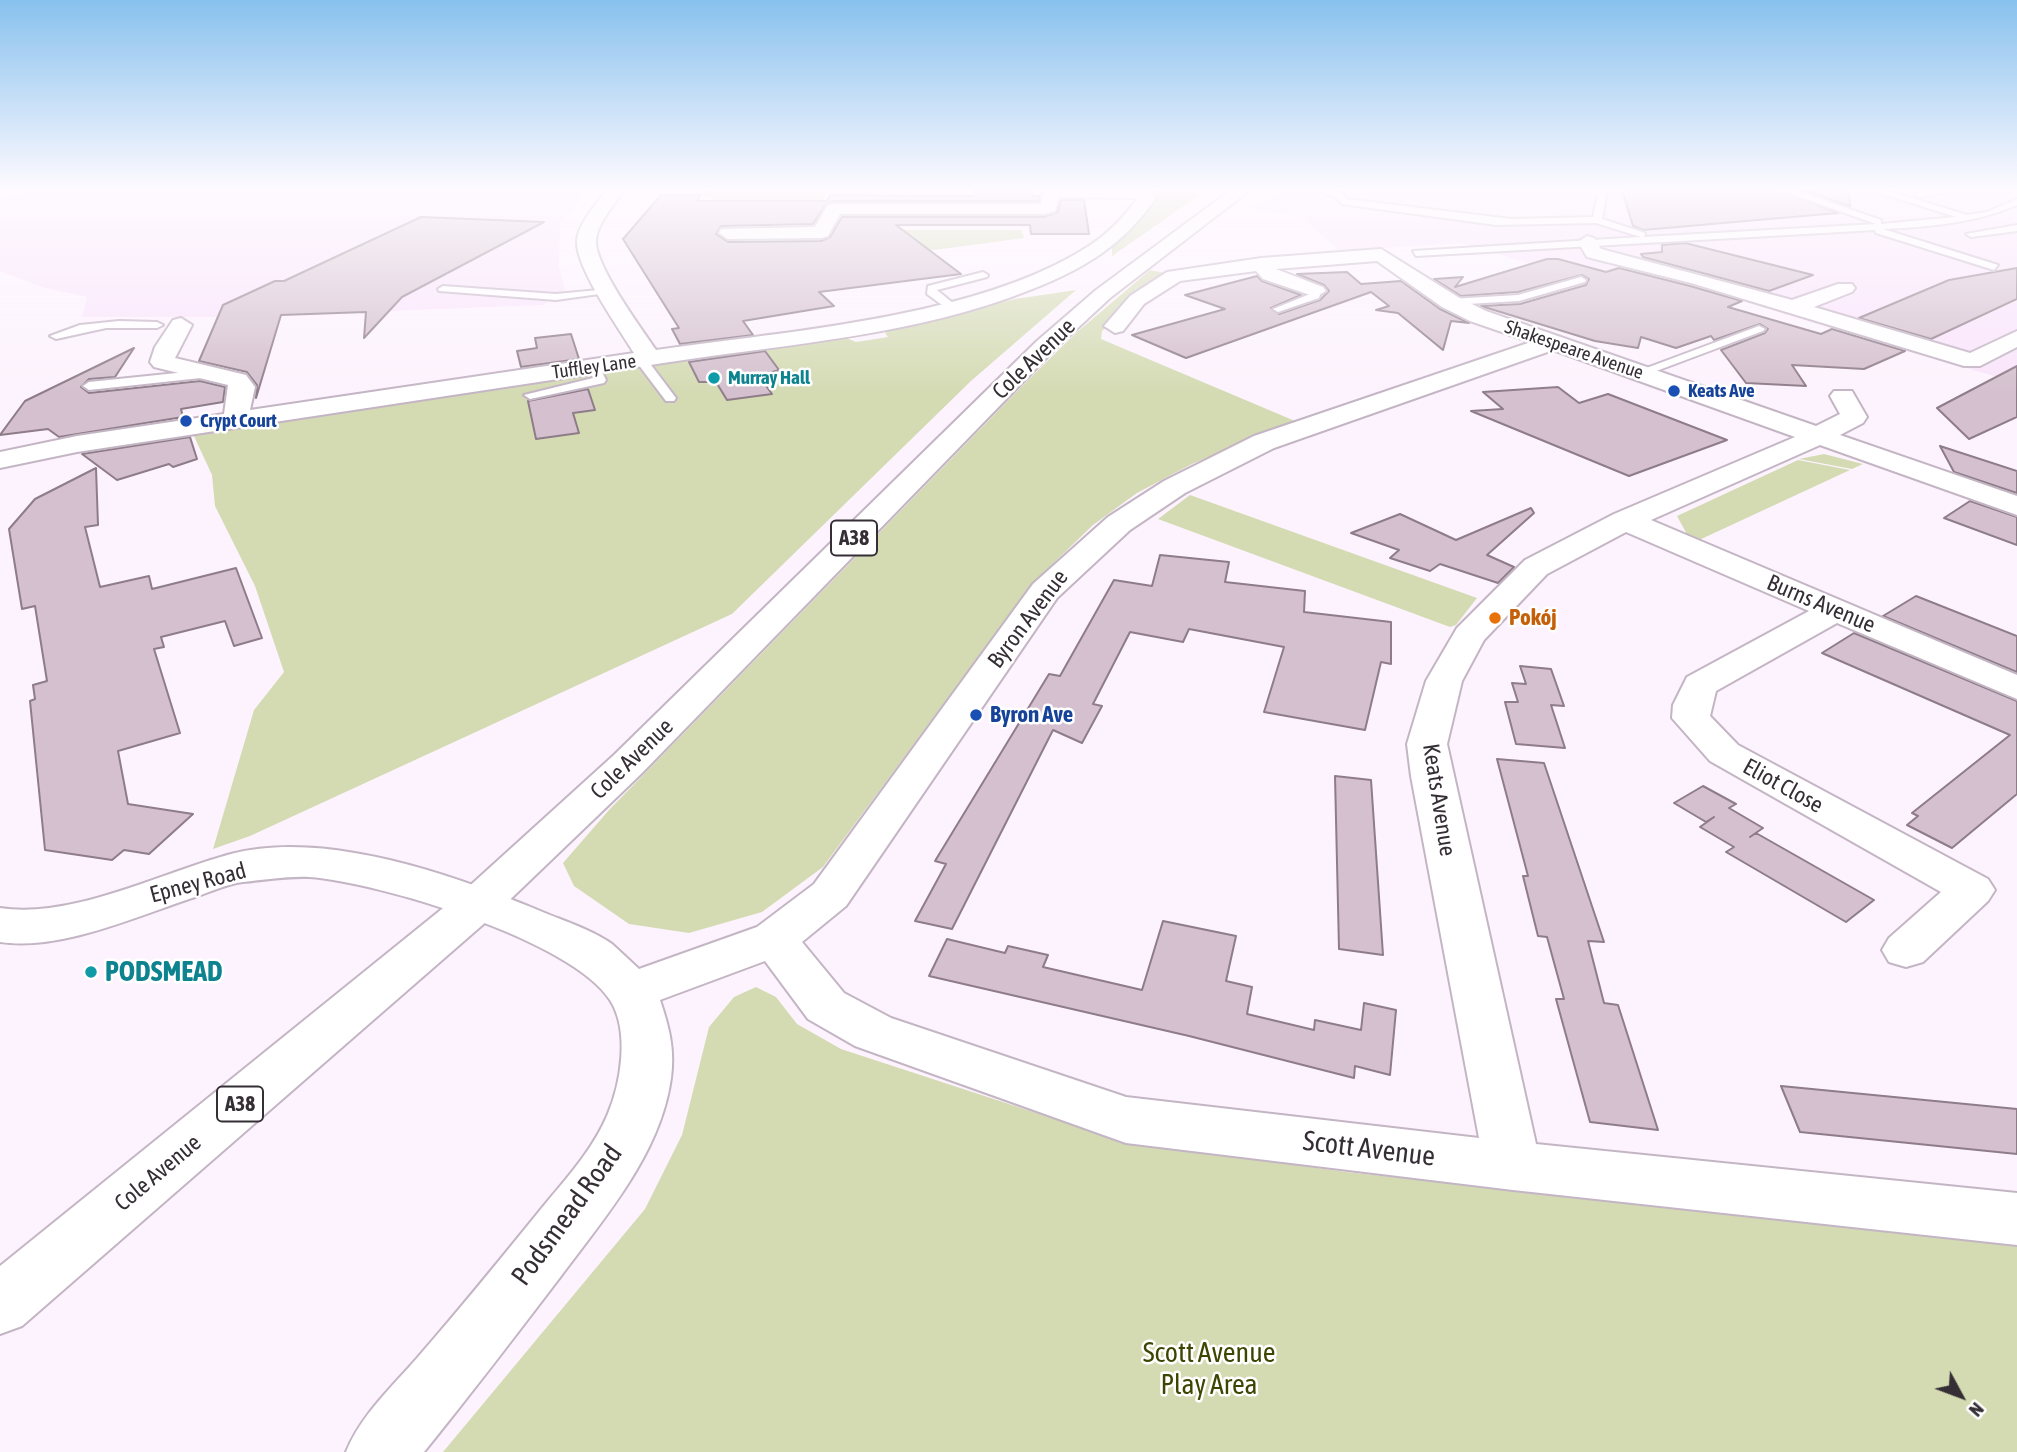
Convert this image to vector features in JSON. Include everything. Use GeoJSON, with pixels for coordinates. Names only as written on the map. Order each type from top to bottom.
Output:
{"type":"FeatureCollection","features":[{"type":"Feature","properties":{"kind":"main road"},"geometry":{"type":"LineString","coordinates":[[591,258],[613,304],[645,359]]}},
{"type":"Feature","properties":{"kind":"main road","name":"Tuffley Lane"},"geometry":{"type":"LineString","coordinates":[[0,460],[76,444],[870,324],[950,306],[1041,278],[1080,258]]}},
{"type":"Feature","properties":{"kind":"main road","name":"Cole Avenue"},"geometry":{"type":"LineString","coordinates":[[0,1305],[479,903],[638,755],[1045,346],[1103,295],[1152,258]]}},
{"type":"Feature","properties":{"kind":"main road","name":"Shakespeare Avenue"},"geometry":{"type":"LineString","coordinates":[[1261,264],[1344,258]]}},
{"type":"Feature","properties":{"kind":"main road","name":"Shakespeare Avenue"},"geometry":{"type":"LineString","coordinates":[[1385,258],[1450,302],[1478,316],[2017,506]]}},
{"type":"Feature","properties":{"kind":"main road"},"geometry":{"type":"LineString","coordinates":[[1613,258],[1698,279],[1972,361],[2017,338]]}},
{"type":"Feature","properties":{"kind":"main road"},"geometry":{"type":"LineString","coordinates":[[1115,326],[1136,300],[1174,276],[1261,264],[1270,275],[1315,291]]}},
{"type":"Feature","properties":{"kind":"main road"},"geometry":{"type":"LineString","coordinates":[[1698,279],[1720,270]]}},
{"type":"Feature","properties":{"kind":"main road"},"geometry":{"type":"LineString","coordinates":[[1793,307],[1845,288]]}},
{"type":"Feature","properties":{"kind":"main road"},"geometry":{"type":"LineString","coordinates":[[206,325],[169,325],[167,347],[162,362],[237,380],[243,387],[235,421]]}},
{"type":"Feature","properties":{"kind":"main road","name":"Byron Avenue"},"geometry":{"type":"LineString","coordinates":[[632,991],[774,939],[830,895],[1045,591],[1065,568],[1133,513],[1219,461],[1274,438],[1551,343]]}},
{"type":"Feature","properties":{"kind":"main road","name":"Keats Avenue"},"geometry":{"type":"LineString","coordinates":[[1513,1166],[1431,776],[1427,744],[1444,681],[1469,635],[1536,567],[1625,520],[1820,436],[1854,417],[1843,396]]}},
{"type":"Feature","properties":{"kind":"main road","name":"Burns Avenue"},"geometry":{"type":"LineString","coordinates":[[1625,520],[2017,688]]}},
{"type":"Feature","properties":{"kind":"main road","name":"Eliot Close"},"geometry":{"type":"LineString","coordinates":[[1836,610],[1700,685],[1692,705],[1691,718],[1724,753],[1972,890],[1906,950]]}},
{"type":"Feature","properties":{"kind":"main road","name":"Epney Road"},"geometry":{"type":"LineString","coordinates":[[0,925],[20,928],[88,916],[235,868],[307,862],[377,872],[479,903]]}},
{"type":"Feature","properties":{"kind":"main road","name":"Podsmead Road"},"geometry":{"type":"LineString","coordinates":[[380,1452],[472,1343],[605,1172],[633,1121],[645,1078],[647,1036],[632,991],[595,957],[574,943],[479,903]]}},
{"type":"Feature","properties":{"kind":"main road","name":"Scott Avenue"},"geometry":{"type":"LineString","coordinates":[[774,939],[826,1006],[873,1032],[1126,1120],[1513,1166],[2017,1219]]}},
{"type":"Feature","properties":{"kind":"lane"},"geometry":{"type":"LineString","coordinates":[[1965,258],[1994,267]]}},
{"type":"Feature","properties":{"kind":"lane"},"geometry":{"type":"LineString","coordinates":[[950,306],[932,294],[932,288],[983,275]]}},
{"type":"Feature","properties":{"kind":"lane"},"geometry":{"type":"LineString","coordinates":[[1450,302],[1519,298],[1581,280]]}},
{"type":"Feature","properties":{"kind":"lane"},"geometry":{"type":"LineString","coordinates":[[443,289],[556,297],[609,292]]}},
{"type":"Feature","properties":{"kind":"lane"},"geometry":{"type":"LineString","coordinates":[[1278,309],[1315,296],[1315,291]]}},
{"type":"Feature","properties":{"kind":"lane"},"geometry":{"type":"LineString","coordinates":[[56,336],[74,329],[108,325],[169,325]]}},
{"type":"Feature","properties":{"kind":"lane"},"geometry":{"type":"LineString","coordinates":[[1639,373],[1759,329]]}},
{"type":"Feature","properties":{"kind":"lane"},"geometry":{"type":"LineString","coordinates":[[645,359],[670,398]]}},
{"type":"Feature","properties":{"kind":"lane"},"geometry":{"type":"LineString","coordinates":[[530,395],[600,380],[594,367]]}},
{"type":"Feature","properties":{"kind":"lane"},"geometry":{"type":"LineString","coordinates":[[89,386],[206,374]]}},
{"type":"Feature","properties":{"kind":"shaded area"},"geometry":{"type":"Polygon","coordinates":[[[0,258],[559,258],[565,290],[543,305],[235,317],[82,317],[87,297],[45,288],[0,271],[0,258]]]}},
{"type":"Feature","properties":{"kind":"shaded area"},"geometry":{"type":"Polygon","coordinates":[[[1511,258],[2017,258],[2017,383],[1702,289],[1662,302],[1511,258]]]}},
{"type":"Feature","properties":{"kind":"green space"},"geometry":{"type":"Polygon","coordinates":[[[1150,270],[1170,274],[1161,278],[1102,331],[1101,339],[1295,421],[1192,464],[1137,493],[1093,525],[1033,583],[823,867],[762,912],[689,933],[629,924],[574,886],[563,863],[609,810],[1030,378],[1076,333],[1150,270]]]}},
{"type":"Feature","properties":{"kind":"green space"},"geometry":{"type":"Polygon","coordinates":[[[1076,290],[971,381],[732,614],[250,836],[213,849],[254,710],[284,672],[255,586],[215,506],[212,475],[193,434],[831,338],[844,337],[856,342],[888,337],[885,333],[890,329],[1015,299],[1076,290]]]}},
{"type":"Feature","properties":{"kind":"green space"},"geometry":{"type":"Polygon","coordinates":[[[1824,454],[1863,464],[1852,469],[1799,459],[1824,454]]]}},
{"type":"Feature","properties":{"kind":"green space"},"geometry":{"type":"Polygon","coordinates":[[[1798,460],[1850,470],[1697,541],[1689,538],[1677,516],[1798,460]]]}},
{"type":"Feature","properties":{"kind":"green space"},"geometry":{"type":"Polygon","coordinates":[[[1190,495],[1477,598],[1456,625],[1450,627],[1158,519],[1190,495]]]}},
{"type":"Feature","properties":{"kind":"green space","name":"Scott Avenue Play Area"},"geometry":{"type":"Polygon","coordinates":[[[756,987],[776,997],[797,1024],[841,1049],[1119,1140],[1346,1172],[2017,1244],[2017,1452],[443,1452],[645,1209],[682,1135],[709,1027],[734,997],[756,987]]]}},
{"type":"Feature","properties":{"kind":"building"},"geometry":{"type":"Polygon","coordinates":[[[334,258],[476,258],[402,297],[364,338],[366,312],[281,315],[256,398],[257,385],[247,372],[199,361],[223,305],[275,281],[284,281],[334,258]]]}},
{"type":"Feature","properties":{"kind":"building"},"geometry":{"type":"Polygon","coordinates":[[[635,258],[939,258],[961,274],[819,292],[834,306],[743,321],[753,335],[680,344],[672,329],[679,328],[635,258]]]}},
{"type":"Feature","properties":{"kind":"building"},"geometry":{"type":"Polygon","coordinates":[[[1646,258],[1744,258],[1813,275],[1769,291],[1646,258]]]}},
{"type":"Feature","properties":{"kind":"building"},"geometry":{"type":"Polygon","coordinates":[[[1547,259],[1558,259],[1606,272],[1619,268],[1690,286],[1742,301],[1728,307],[1821,334],[1832,329],[1905,351],[1864,369],[1792,365],[1806,386],[1746,383],[1721,350],[1765,333],[1768,329],[1760,324],[1714,340],[1711,336],[1676,348],[1641,337],[1638,348],[1595,341],[1481,306],[1520,304],[1586,285],[1589,279],[1582,275],[1518,292],[1461,296],[1434,279],[1463,277],[1455,287],[1547,259]]]}},
{"type":"Feature","properties":{"kind":"building"},"geometry":{"type":"Polygon","coordinates":[[[2017,268],[2017,299],[1931,339],[1859,318],[1949,280],[2017,268]]]}},
{"type":"Feature","properties":{"kind":"building"},"geometry":{"type":"Polygon","coordinates":[[[1347,272],[1361,284],[1401,281],[1440,309],[1469,323],[1451,321],[1443,350],[1398,313],[1376,310],[1389,306],[1371,292],[1186,358],[1132,335],[1225,309],[1185,295],[1257,276],[1262,281],[1301,295],[1271,308],[1279,314],[1320,300],[1329,291],[1324,285],[1297,274],[1347,272]]]}},
{"type":"Feature","properties":{"kind":"building"},"geometry":{"type":"Polygon","coordinates":[[[571,334],[579,359],[521,367],[517,351],[537,348],[535,338],[571,334]]]}},
{"type":"Feature","properties":{"kind":"building"},"geometry":{"type":"Polygon","coordinates":[[[134,348],[115,377],[89,379],[81,387],[89,393],[200,381],[225,387],[223,402],[181,409],[183,417],[59,437],[48,429],[0,435],[25,401],[134,348]]]}},
{"type":"Feature","properties":{"kind":"building"},"geometry":{"type":"Polygon","coordinates":[[[765,351],[779,370],[759,376],[772,394],[727,400],[716,382],[699,382],[689,362],[765,351]]]}},
{"type":"Feature","properties":{"kind":"building"},"geometry":{"type":"Polygon","coordinates":[[[2017,366],[2017,417],[1969,439],[1937,408],[2017,366]]]}},
{"type":"Feature","properties":{"kind":"building"},"geometry":{"type":"Polygon","coordinates":[[[1558,387],[1579,403],[1608,394],[1727,440],[1629,476],[1471,411],[1503,409],[1483,392],[1558,387]]]}},
{"type":"Feature","properties":{"kind":"building"},"geometry":{"type":"Polygon","coordinates":[[[588,389],[595,410],[573,413],[579,433],[536,439],[528,401],[588,389]]]}},
{"type":"Feature","properties":{"kind":"building"},"geometry":{"type":"Polygon","coordinates":[[[190,437],[197,459],[173,467],[169,464],[117,480],[82,454],[190,437]]]}},
{"type":"Feature","properties":{"kind":"building"},"geometry":{"type":"Polygon","coordinates":[[[1940,446],[2017,471],[2017,493],[1954,472],[1940,446]]]}},
{"type":"Feature","properties":{"kind":"building"},"geometry":{"type":"Polygon","coordinates":[[[96,468],[98,525],[85,527],[100,587],[149,576],[152,589],[236,568],[262,638],[234,646],[225,621],[161,637],[164,647],[154,649],[180,733],[118,751],[128,804],[193,814],[149,854],[124,850],[112,860],[45,850],[30,701],[35,699],[33,685],[47,681],[35,606],[22,609],[9,529],[35,499],[96,468]]]}},
{"type":"Feature","properties":{"kind":"building"},"geometry":{"type":"Polygon","coordinates":[[[1970,501],[2017,517],[2017,545],[1944,518],[1970,501]]]}},
{"type":"Feature","properties":{"kind":"building"},"geometry":{"type":"Polygon","coordinates":[[[1531,508],[1534,513],[1487,555],[1514,567],[1498,583],[1440,564],[1430,571],[1390,558],[1399,550],[1351,533],[1400,514],[1456,540],[1531,508]]]}},
{"type":"Feature","properties":{"kind":"building"},"geometry":{"type":"Polygon","coordinates":[[[1160,555],[1229,562],[1225,582],[1305,591],[1304,612],[1391,622],[1391,664],[1381,662],[1365,730],[1264,712],[1284,647],[1189,629],[1183,642],[1130,632],[1093,704],[1102,706],[1082,743],[1053,730],[952,929],[915,921],[946,864],[935,861],[1049,674],[1060,676],[1114,580],[1152,586],[1160,555]]]}},
{"type":"Feature","properties":{"kind":"building"},"geometry":{"type":"Polygon","coordinates":[[[1916,596],[2017,636],[2017,672],[1883,616],[1916,596]]]}},
{"type":"Feature","properties":{"kind":"building"},"geometry":{"type":"Polygon","coordinates":[[[1854,633],[2017,701],[2017,794],[1952,848],[1907,825],[1918,816],[1912,813],[2010,735],[1822,653],[1854,633]]]}},
{"type":"Feature","properties":{"kind":"building"},"geometry":{"type":"Polygon","coordinates":[[[1520,666],[1551,669],[1564,706],[1551,705],[1565,748],[1516,744],[1505,702],[1518,702],[1512,683],[1526,684],[1520,666]]]}},
{"type":"Feature","properties":{"kind":"building"},"geometry":{"type":"Polygon","coordinates":[[[1497,759],[1544,763],[1604,942],[1588,941],[1604,1003],[1618,1005],[1658,1130],[1590,1122],[1556,999],[1564,999],[1547,937],[1538,936],[1523,876],[1528,876],[1497,759]]]}},
{"type":"Feature","properties":{"kind":"building"},"geometry":{"type":"Polygon","coordinates":[[[1335,776],[1371,780],[1383,955],[1339,949],[1335,776]]]}},
{"type":"Feature","properties":{"kind":"building"},"geometry":{"type":"Polygon","coordinates":[[[1703,786],[1736,804],[1729,808],[1763,828],[1750,837],[1756,833],[1874,900],[1846,922],[1726,852],[1734,847],[1700,827],[1714,817],[1706,822],[1674,803],[1703,786]]]}},
{"type":"Feature","properties":{"kind":"building"},"geometry":{"type":"Polygon","coordinates":[[[1163,921],[1236,936],[1226,981],[1252,987],[1247,1014],[1314,1030],[1315,1020],[1361,1030],[1364,1003],[1396,1010],[1390,1075],[1355,1066],[1354,1078],[1189,1036],[929,976],[947,939],[1005,953],[1008,946],[1048,955],[1043,967],[1142,990],[1163,921]]]}},
{"type":"Feature","properties":{"kind":"building"},"geometry":{"type":"Polygon","coordinates":[[[1781,1086],[2017,1109],[2017,1154],[1800,1132],[1781,1086]]]}},
{"type":"Feature","properties":{"kind":"place","name":"Murray Hall"},"geometry":{"type":"Point","coordinates":[714,378]}},
{"type":"Feature","properties":{"kind":"place","name":"Keats Ave"},"geometry":{"type":"Point","coordinates":[1674,391]}},
{"type":"Feature","properties":{"kind":"place","name":"Crypt Court"},"geometry":{"type":"Point","coordinates":[186,421]}},
{"type":"Feature","properties":{"kind":"place","name":"Pokój"},"geometry":{"type":"Point","coordinates":[1495,618]}},
{"type":"Feature","properties":{"kind":"place","name":"Byron Ave"},"geometry":{"type":"Point","coordinates":[976,715]}},
{"type":"Feature","properties":{"kind":"place","name":"PODSMEAD"},"geometry":{"type":"Point","coordinates":[91,972]}}]}
